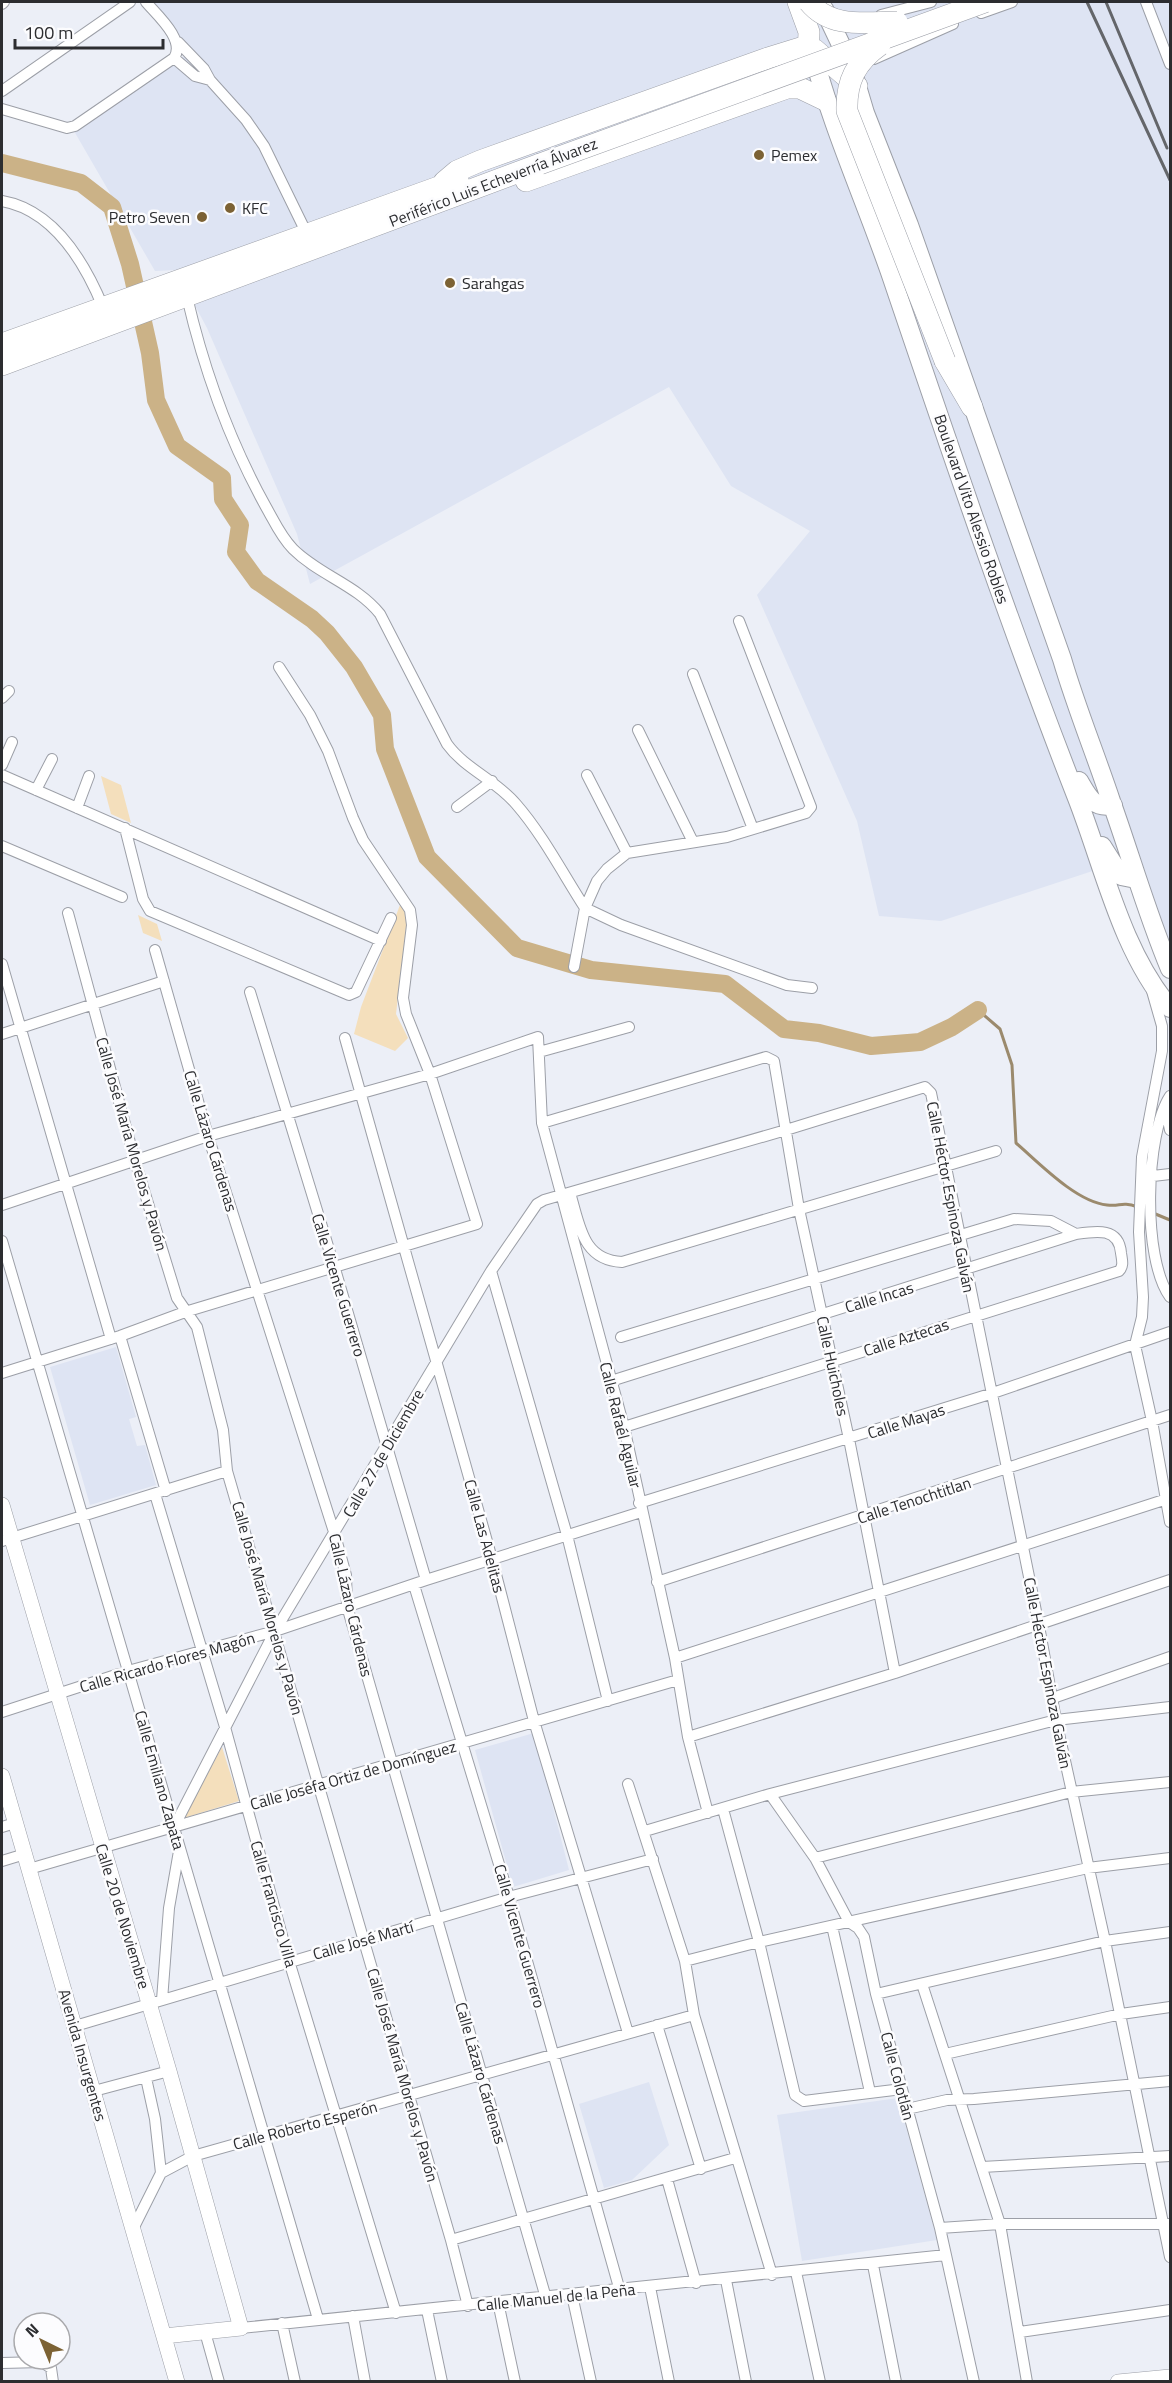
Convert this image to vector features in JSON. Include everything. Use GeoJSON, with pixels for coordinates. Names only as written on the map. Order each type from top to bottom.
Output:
{"type":"FeatureCollection","features":[{"type":"Feature","properties":{"kind":"highway"},"geometry":{"type":"LineString","coordinates":[[787,88],[802,69],[810,45],[806,20],[798,2]]}},
{"type":"Feature","properties":{"kind":"highway"},"geometry":{"type":"LineString","coordinates":[[809,2],[837,21],[898,27]]}},
{"type":"Feature","properties":{"kind":"highway","name":"Periférico Luis Echeverría Álvarez"},"geometry":{"type":"LineString","coordinates":[[898,27],[951,2]]}},
{"type":"Feature","properties":{"kind":"highway","name":"Periférico Luis Echeverría Álvarez"},"geometry":{"type":"LineString","coordinates":[[173,296],[306,232],[439,187],[538,158],[898,27],[985,2]]}},
{"type":"Feature","properties":{"kind":"highway"},"geometry":{"type":"LineString","coordinates":[[898,27],[861,61],[852,73],[848,88],[847,111],[945,361],[972,406]]}},
{"type":"Feature","properties":{"kind":"highway"},"geometry":{"type":"LineString","coordinates":[[439,187],[458,171],[480,161],[810,45]]}},
{"type":"Feature","properties":{"kind":"highway"},"geometry":{"type":"LineString","coordinates":[[810,45],[858,90]]}},
{"type":"Feature","properties":{"kind":"highway"},"geometry":{"type":"LineString","coordinates":[[768,58],[783,65],[789,80],[787,88]]}},
{"type":"Feature","properties":{"kind":"highway"},"geometry":{"type":"LineString","coordinates":[[476,188],[505,188],[530,180],[787,88],[800,88],[825,100]]}},
{"type":"Feature","properties":{"kind":"highway","name":"Periférico Luis Echeverría Álvarez"},"geometry":{"type":"LineString","coordinates":[[2,344],[114,310],[173,296],[476,188],[538,158]]}},
{"type":"Feature","properties":{"kind":"highway","name":"Periférico Luis Echeverría Álvarez"},"geometry":{"type":"LineString","coordinates":[[2,365],[114,310]]}},
{"type":"Feature","properties":{"kind":"main road","name":"Boulevard Vito Alessio Robles"},"geometry":{"type":"LineString","coordinates":[[791,2],[810,45],[825,100],[883,254],[1053,738],[1107,882],[1149,979],[1170,1008]]}},
{"type":"Feature","properties":{"kind":"main road","name":"Boulevard Vito Alessio Robles"},"geometry":{"type":"LineString","coordinates":[[821,2],[858,90],[909,225],[1062,659],[1079,717],[1113,805],[1136,879],[1170,969]]}},
{"type":"Feature","properties":{"kind":"main road"},"geometry":{"type":"LineString","coordinates":[[835,125],[846,115],[863,75],[876,58]]}},
{"type":"Feature","properties":{"kind":"main road"},"geometry":{"type":"LineString","coordinates":[[1047,721],[1062,713],[1079,717]]}},
{"type":"Feature","properties":{"kind":"main road"},"geometry":{"type":"LineString","coordinates":[[1053,738],[1093,802],[1103,807],[1113,805]]}},
{"type":"Feature","properties":{"kind":"main road"},"geometry":{"type":"LineString","coordinates":[[1086,822],[1116,871],[1125,878],[1136,879]]}},
{"type":"Feature","properties":{"kind":"street"},"geometry":{"type":"LineString","coordinates":[[2,91],[130,2]]}},
{"type":"Feature","properties":{"kind":"street"},"geometry":{"type":"LineString","coordinates":[[146,2],[177,42],[204,69],[210,80],[246,120],[264,146],[306,232]]}},
{"type":"Feature","properties":{"kind":"street"},"geometry":{"type":"LineString","coordinates":[[821,2],[834,14],[858,20],[931,2]]}},
{"type":"Feature","properties":{"kind":"street"},"geometry":{"type":"LineString","coordinates":[[858,90],[876,58],[1012,2]]}},
{"type":"Feature","properties":{"kind":"street"},"geometry":{"type":"LineString","coordinates":[[1146,2],[1170,64]]}},
{"type":"Feature","properties":{"kind":"street"},"geometry":{"type":"LineString","coordinates":[[858,20],[853,36],[862,53],[876,58]]}},
{"type":"Feature","properties":{"kind":"street"},"geometry":{"type":"LineString","coordinates":[[2,109],[67,128],[85,120],[174,58],[178,51],[177,42]]}},
{"type":"Feature","properties":{"kind":"street"},"geometry":{"type":"LineString","coordinates":[[174,58],[195,76],[210,80]]}},
{"type":"Feature","properties":{"kind":"street"},"geometry":{"type":"LineString","coordinates":[[2,201],[18,204],[41,216],[80,261],[114,310]]}},
{"type":"Feature","properties":{"kind":"street"},"geometry":{"type":"LineString","coordinates":[[173,296],[210,378],[244,466],[285,541],[308,563],[370,602],[380,614],[447,744],[462,760],[492,781],[517,804],[585,908],[621,925],[787,986],[812,988]]}},
{"type":"Feature","properties":{"kind":"street"},"geometry":{"type":"LineString","coordinates":[[574,967],[585,908],[597,881],[607,869],[627,853],[753,829],[806,813],[811,807],[739,621]]}},
{"type":"Feature","properties":{"kind":"street"},"geometry":{"type":"LineString","coordinates":[[2,1373],[185,1312],[405,1248],[477,1224],[430,1074],[406,1014],[403,998],[412,925],[410,910],[363,840],[352,819],[328,751],[310,715],[279,667]]}},
{"type":"Feature","properties":{"kind":"street"},"geometry":{"type":"LineString","coordinates":[[693,674],[753,829]]}},
{"type":"Feature","properties":{"kind":"street"},"geometry":{"type":"LineString","coordinates":[[638,730],[693,842]]}},
{"type":"Feature","properties":{"kind":"street"},"geometry":{"type":"LineString","coordinates":[[2,765],[12,742]]}},
{"type":"Feature","properties":{"kind":"street"},"geometry":{"type":"LineString","coordinates":[[36,790],[52,759]]}},
{"type":"Feature","properties":{"kind":"street"},"geometry":{"type":"LineString","coordinates":[[2,775],[381,941]]}},
{"type":"Feature","properties":{"kind":"street"},"geometry":{"type":"LineString","coordinates":[[587,775],[627,853]]}},
{"type":"Feature","properties":{"kind":"street"},"geometry":{"type":"LineString","coordinates":[[77,808],[89,776]]}},
{"type":"Feature","properties":{"kind":"street"},"geometry":{"type":"LineString","coordinates":[[458,807],[492,781]]}},
{"type":"Feature","properties":{"kind":"street"},"geometry":{"type":"LineString","coordinates":[[125,828],[147,908],[350,995],[354,994],[392,918]]}},
{"type":"Feature","properties":{"kind":"street"},"geometry":{"type":"LineString","coordinates":[[2,846],[122,897]]}},
{"type":"Feature","properties":{"kind":"street","name":"Calle José María Morelos y Pavón"},"geometry":{"type":"LineString","coordinates":[[68,913],[135,1161],[177,1298],[197,1328],[223,1431],[227,1471],[451,2240],[468,2306]]}},
{"type":"Feature","properties":{"kind":"street","name":"Calle Lázaro Cárdenas"},"geometry":{"type":"LineString","coordinates":[[155,950],[208,1136],[335,1535],[346,1575],[347,1606],[546,2298]]}},
{"type":"Feature","properties":{"kind":"street","name":"Calle Francisco Villa"},"geometry":{"type":"LineString","coordinates":[[2,964],[65,1186],[115,1337],[160,1492],[201,1650],[225,1727],[289,1961],[396,2313]]}},
{"type":"Feature","properties":{"kind":"street"},"geometry":{"type":"LineString","coordinates":[[1149,979],[1163,1038],[1159,1071],[1145,1128],[1145,1191],[1151,1239],[1160,1278],[1170,1297]]}},
{"type":"Feature","properties":{"kind":"street"},"geometry":{"type":"LineString","coordinates":[[2,1034],[164,981]]}},
{"type":"Feature","properties":{"kind":"street","name":"Calle Vicente Guerrero"},"geometry":{"type":"LineString","coordinates":[[250,992],[335,1269],[426,1580]]}},
{"type":"Feature","properties":{"kind":"street"},"geometry":{"type":"LineString","coordinates":[[539,1052],[629,1027]]}},
{"type":"Feature","properties":{"kind":"street","name":"Calle Rafaél Aguilar"},"geometry":{"type":"LineString","coordinates":[[430,1074],[538,1037],[542,1123],[566,1194],[624,1427],[640,1508],[675,1658],[688,1737],[708,1813]]}},
{"type":"Feature","properties":{"kind":"street","name":"Calle Las Adelitas"},"geometry":{"type":"LineString","coordinates":[[345,1038],[492,1559],[534,1721],[628,2033]]}},
{"type":"Feature","properties":{"kind":"street","name":"Calle Huicholes"},"geometry":{"type":"LineString","coordinates":[[542,1123],[766,1057],[772,1059],[776,1064],[799,1209],[849,1439],[895,1673]]}},
{"type":"Feature","properties":{"kind":"street"},"geometry":{"type":"LineString","coordinates":[[2,1205],[65,1186],[208,1136],[430,1074]]}},
{"type":"Feature","properties":{"kind":"street","name":"Calle 27 de Diciembre"},"geometry":{"type":"LineString","coordinates":[[175,1825],[275,1631],[335,1535],[436,1360],[491,1271],[537,1204],[786,1130],[920,1087],[928,1089]]}},
{"type":"Feature","properties":{"kind":"street","name":"Calle Héctor Espinoza Galván"},"geometry":{"type":"LineString","coordinates":[[928,1089],[1023,1546],[1071,1792],[1168,2224],[1170,2257]]}},
{"type":"Feature","properties":{"kind":"street"},"geometry":{"type":"LineString","coordinates":[[1168,1100],[1170,1130]]}},
{"type":"Feature","properties":{"kind":"street"},"geometry":{"type":"LineString","coordinates":[[1168,1100],[1154,1145],[1153,1176],[1145,1191],[1139,1232],[1143,1297],[1142,1317],[1135,1346],[1168,1499],[1170,1522]]}},
{"type":"Feature","properties":{"kind":"street"},"geometry":{"type":"LineString","coordinates":[[566,1194],[586,1244],[600,1258],[622,1262],[996,1151]]}},
{"type":"Feature","properties":{"kind":"street"},"geometry":{"type":"LineString","coordinates":[[1153,1176],[1170,1174]]}},
{"type":"Feature","properties":{"kind":"street"},"geometry":{"type":"LineString","coordinates":[[621,1337],[1014,1219],[1051,1221],[1076,1234]]}},
{"type":"Feature","properties":{"kind":"street","name":"Calle Incas"},"geometry":{"type":"LineString","coordinates":[[611,1381],[1076,1234],[1092,1232],[1114,1235],[1120,1243],[1122,1265],[1120,1270]]}},
{"type":"Feature","properties":{"kind":"street","name":"Calle Emiliano Zapata"},"geometry":{"type":"LineString","coordinates":[[2,1241],[318,2319]]}},
{"type":"Feature","properties":{"kind":"street","name":"Calle Aztecas"},"geometry":{"type":"LineString","coordinates":[[624,1427],[1120,1270]]}},
{"type":"Feature","properties":{"kind":"street"},"geometry":{"type":"LineString","coordinates":[[491,1271],[567,1535],[608,1701]]}},
{"type":"Feature","properties":{"kind":"street","name":"Calle Mayas"},"geometry":{"type":"LineString","coordinates":[[640,1508],[1135,1346],[1170,1332]]}},
{"type":"Feature","properties":{"kind":"street","name":"Calle Tenochtitlan"},"geometry":{"type":"LineString","coordinates":[[657,1582],[1170,1415]]}},
{"type":"Feature","properties":{"kind":"street"},"geometry":{"type":"LineString","coordinates":[[6,1539],[227,1471]]}},
{"type":"Feature","properties":{"kind":"street"},"geometry":{"type":"LineString","coordinates":[[675,1658],[1168,1499]]}},
{"type":"Feature","properties":{"kind":"street","name":"Calle 20 de Noviembre"},"geometry":{"type":"LineString","coordinates":[[2,1505],[6,1539],[57,1693],[102,1848],[155,2002],[169,2071],[241,2328]]}},
{"type":"Feature","properties":{"kind":"street","name":"Calle Ricardo Flores Magón"},"geometry":{"type":"LineString","coordinates":[[2,1712],[128,1671],[275,1631],[567,1535],[640,1508]]}},
{"type":"Feature","properties":{"kind":"street"},"geometry":{"type":"LineString","coordinates":[[688,1737],[895,1673],[1170,1580]]}},
{"type":"Feature","properties":{"kind":"street","name":"Calle Vicente Guerrero"},"geometry":{"type":"LineString","coordinates":[[414,1585],[509,1897],[620,2291]]}},
{"type":"Feature","properties":{"kind":"street"},"geometry":{"type":"LineString","coordinates":[[1053,1698],[1170,1657]]}},
{"type":"Feature","properties":{"kind":"street","name":"Calle Joséfa Ortiz de Domínguez"},"geometry":{"type":"LineString","coordinates":[[2,1861],[27,1862],[102,1848],[678,1680]]}},
{"type":"Feature","properties":{"kind":"street"},"geometry":{"type":"LineString","coordinates":[[645,1831],[770,1794],[1056,1719],[1170,1707]]}},
{"type":"Feature","properties":{"kind":"street","name":"Avenida Insurgentes"},"geometry":{"type":"LineString","coordinates":[[2,1776],[8,1825],[27,1862],[177,2382]]}},
{"type":"Feature","properties":{"kind":"street"},"geometry":{"type":"LineString","coordinates":[[815,1858],[1071,1792],[1170,1782]]}},
{"type":"Feature","properties":{"kind":"street"},"geometry":{"type":"LineString","coordinates":[[628,1784],[685,1961],[694,2014],[735,2158],[772,2275]]}},
{"type":"Feature","properties":{"kind":"street","name":"Calle Colotlán"},"geometry":{"type":"LineString","coordinates":[[770,1794],[815,1858],[849,1922],[858,1928],[864,1937],[876,1994],[940,2228],[974,2382]]}},
{"type":"Feature","properties":{"kind":"street"},"geometry":{"type":"LineString","coordinates":[[723,1809],[759,1942],[795,2095],[800,2100],[902,2089]]}},
{"type":"Feature","properties":{"kind":"street"},"geometry":{"type":"LineString","coordinates":[[155,2002],[180,1848]]}},
{"type":"Feature","properties":{"kind":"street"},"geometry":{"type":"LineString","coordinates":[[685,1961],[759,1942],[1088,1868],[1170,1858]]}},
{"type":"Feature","properties":{"kind":"street","name":"Calle José Martí"},"geometry":{"type":"LineString","coordinates":[[75,2026],[509,1897],[653,1859]]}},
{"type":"Feature","properties":{"kind":"street"},"geometry":{"type":"LineString","coordinates":[[832,1926],[870,2092]]}},
{"type":"Feature","properties":{"kind":"street"},"geometry":{"type":"LineString","coordinates":[[876,1994],[1106,1941],[1170,1932]]}},
{"type":"Feature","properties":{"kind":"street"},"geometry":{"type":"LineString","coordinates":[[922,1983],[1000,2224],[1027,2382]]}},
{"type":"Feature","properties":{"kind":"street"},"geometry":{"type":"LineString","coordinates":[[945,2054],[1121,2014],[1170,2007]]}},
{"type":"Feature","properties":{"kind":"street","name":"Calle Roberto Esperón"},"geometry":{"type":"LineString","coordinates":[[161,2173],[193,2156],[555,2056],[694,2014]]}},
{"type":"Feature","properties":{"kind":"street"},"geometry":{"type":"LineString","coordinates":[[657,2025],[701,2169]]}},
{"type":"Feature","properties":{"kind":"street"},"geometry":{"type":"LineString","coordinates":[[94,2091],[169,2071]]}},
{"type":"Feature","properties":{"kind":"street"},"geometry":{"type":"LineString","coordinates":[[134,2227],[161,2173],[155,2119],[146,2078]]}},
{"type":"Feature","properties":{"kind":"street"},"geometry":{"type":"LineString","coordinates":[[907,2109],[958,2099],[1136,2085],[1170,2080]]}},
{"type":"Feature","properties":{"kind":"street"},"geometry":{"type":"LineString","coordinates":[[982,2167],[1170,2156]]}},
{"type":"Feature","properties":{"kind":"street"},"geometry":{"type":"LineString","coordinates":[[451,2240],[735,2158]]}},
{"type":"Feature","properties":{"kind":"street"},"geometry":{"type":"LineString","coordinates":[[667,2179],[696,2283]]}},
{"type":"Feature","properties":{"kind":"street"},"geometry":{"type":"LineString","coordinates":[[940,2228],[1000,2224],[1168,2224]]}},
{"type":"Feature","properties":{"kind":"street","name":"Calle Manuel de la Peña"},"geometry":{"type":"LineString","coordinates":[[164,2336],[873,2265],[946,2255]]}},
{"type":"Feature","properties":{"kind":"street"},"geometry":{"type":"LineString","coordinates":[[873,2265],[896,2382]]}},
{"type":"Feature","properties":{"kind":"street"},"geometry":{"type":"LineString","coordinates":[[796,2272],[820,2382]]}},
{"type":"Feature","properties":{"kind":"street"},"geometry":{"type":"LineString","coordinates":[[726,2280],[746,2382]]}},
{"type":"Feature","properties":{"kind":"street"},"geometry":{"type":"LineString","coordinates":[[650,2288],[669,2382]]}},
{"type":"Feature","properties":{"kind":"street"},"geometry":{"type":"LineString","coordinates":[[572,2295],[591,2382]]}},
{"type":"Feature","properties":{"kind":"street"},"geometry":{"type":"LineString","coordinates":[[498,2302],[515,2382]]}},
{"type":"Feature","properties":{"kind":"street"},"geometry":{"type":"LineString","coordinates":[[427,2310],[442,2382]]}},
{"type":"Feature","properties":{"kind":"street"},"geometry":{"type":"LineString","coordinates":[[1020,2332],[1170,2310]]}},
{"type":"Feature","properties":{"kind":"street"},"geometry":{"type":"LineString","coordinates":[[353,2316],[365,2382]]}},
{"type":"Feature","properties":{"kind":"street"},"geometry":{"type":"LineString","coordinates":[[282,2323],[295,2382]]}},
{"type":"Feature","properties":{"kind":"street"},"geometry":{"type":"LineString","coordinates":[[206,2332],[219,2382]]}},
{"type":"Feature","properties":{"kind":"street"},"geometry":{"type":"LineString","coordinates":[[2,2362],[42,2362],[51,2368],[53,2382]]}},
{"type":"Feature","properties":{"kind":"street"},"geometry":{"type":"LineString","coordinates":[[1118,2382],[1170,2377]]}},
{"type":"Feature","properties":{"kind":"shaded area"},"geometry":{"type":"Polygon","coordinates":[[[144,2],[1170,2],[1170,957],[1132,858],[941,921],[879,916],[857,821],[757,595],[810,531],[731,486],[669,387],[310,584],[297,534],[207,328],[176,270],[155,271],[74,131],[185,56],[144,2]]]}},
{"type":"Feature","properties":{"kind":"shaded area"},"geometry":{"type":"Polygon","coordinates":[[[101,776],[121,785],[131,823],[111,814],[101,776]]]}},
{"type":"Feature","properties":{"kind":"shaded area"},"geometry":{"type":"Polygon","coordinates":[[[400,905],[408,911],[396,1014],[408,1038],[395,1051],[354,1034],[361,1007],[400,905]]]}},
{"type":"Feature","properties":{"kind":"shaded area"},"geometry":{"type":"Polygon","coordinates":[[[138,915],[157,924],[162,941],[143,933],[138,915]]]}},
{"type":"Feature","properties":{"kind":"shaded area"},"geometry":{"type":"Polygon","coordinates":[[[116,1347],[136,1417],[129,1419],[137,1446],[145,1445],[156,1485],[90,1505],[50,1367],[116,1347]]]}},
{"type":"Feature","properties":{"kind":"shaded area"},"geometry":{"type":"Polygon","coordinates":[[[534,1733],[569,1870],[513,1887],[475,1750],[534,1733]]]}},
{"type":"Feature","properties":{"kind":"shaded area"},"geometry":{"type":"Polygon","coordinates":[[[222,1747],[239,1801],[184,1818],[222,1747]]]}},
{"type":"Feature","properties":{"kind":"shaded area"},"geometry":{"type":"Polygon","coordinates":[[[649,2082],[669,2145],[632,2180],[604,2188],[579,2104],[649,2082]]]}},
{"type":"Feature","properties":{"kind":"shaded area"},"geometry":{"type":"Polygon","coordinates":[[[898,2098],[937,2240],[802,2261],[777,2115],[898,2098]]]}},
{"type":"Feature","properties":{"kind":"waterway"},"geometry":{"type":"LineString","coordinates":[[2,163],[81,183],[112,207],[130,264],[150,353],[156,400],[177,446],[222,478],[223,499],[240,525],[236,552],[257,581],[312,619],[327,633],[354,667],[382,715],[385,749],[427,857],[517,948],[591,970],[725,984],[784,1029],[819,1033],[871,1046],[920,1042],[952,1027],[978,1010]]}},
{"type":"Feature","properties":{"kind":"waterway"},"geometry":{"type":"LineString","coordinates":[[978,1010],[1000,1029],[1012,1065],[1016,1143],[1058,1180],[1083,1197],[1107,1205],[1128,1204],[1138,1207]]}},
{"type":"Feature","properties":{"kind":"waterway"},"geometry":{"type":"LineString","coordinates":[[1153,1213],[1170,1220]]}},
{"type":"Feature","properties":{"kind":"railway"},"geometry":{"type":"LineString","coordinates":[[1087,2],[1170,180]]}},
{"type":"Feature","properties":{"kind":"railway"},"geometry":{"type":"LineString","coordinates":[[1106,2],[1167,148]]}},
{"type":"Feature","properties":{"kind":"place","name":"Pemex"},"geometry":{"type":"Point","coordinates":[759,155]}},
{"type":"Feature","properties":{"kind":"place","name":"KFC"},"geometry":{"type":"Point","coordinates":[230,208]}},
{"type":"Feature","properties":{"kind":"place","name":"Petro Seven"},"geometry":{"type":"Point","coordinates":[202,217]}},
{"type":"Feature","properties":{"kind":"place","name":"Sarahgas"},"geometry":{"type":"Point","coordinates":[450,283]}}]}
